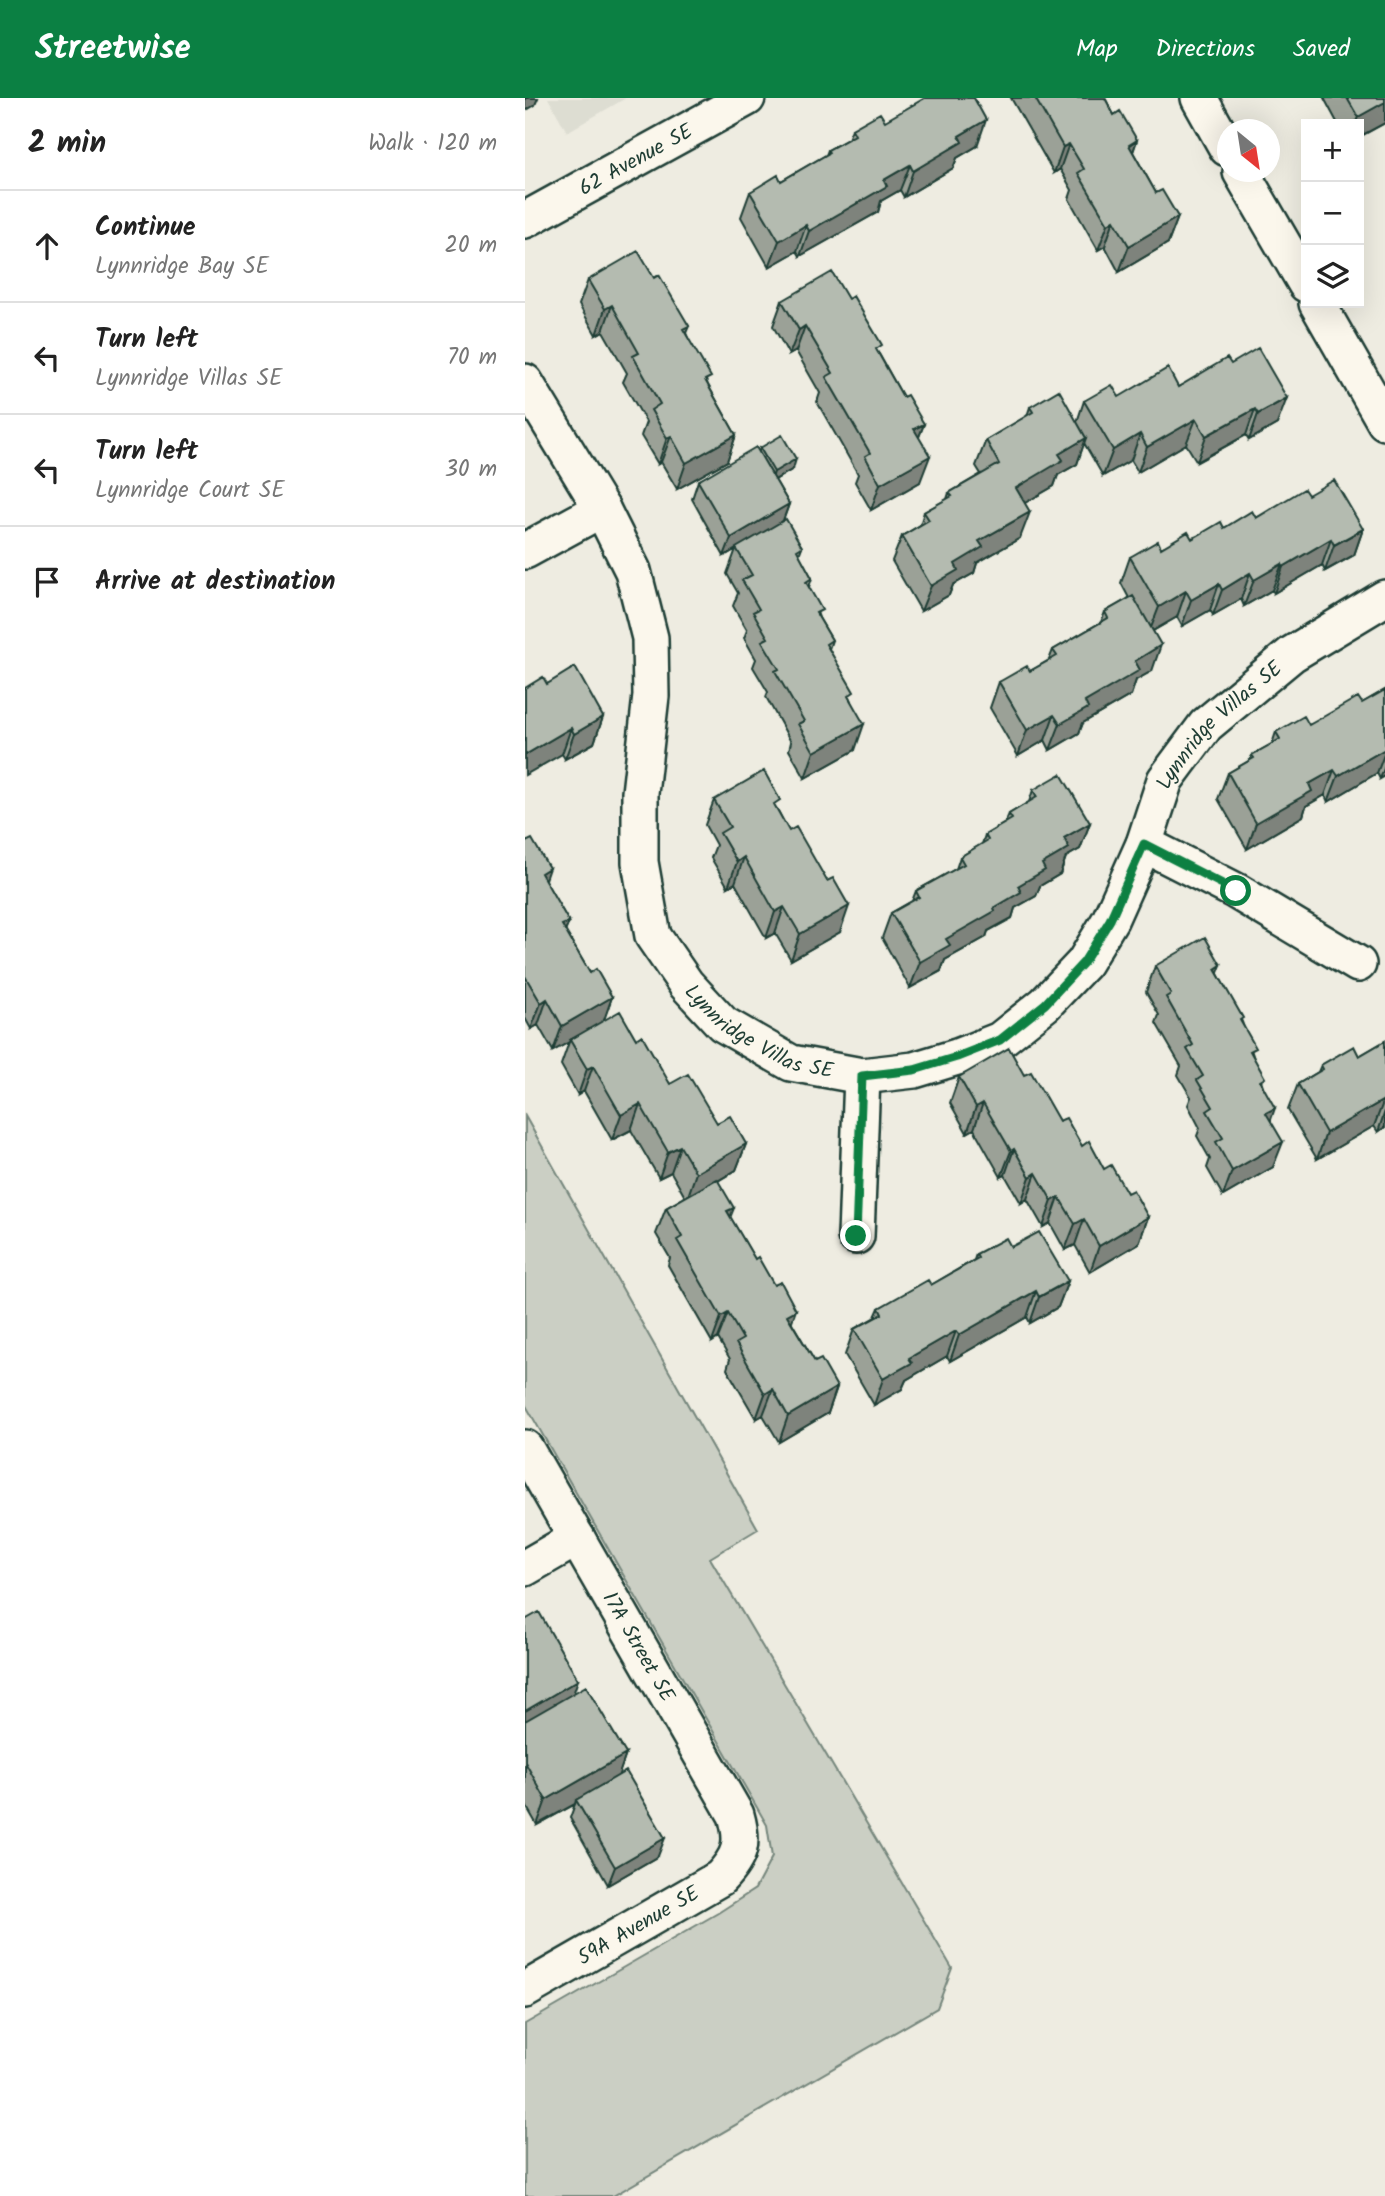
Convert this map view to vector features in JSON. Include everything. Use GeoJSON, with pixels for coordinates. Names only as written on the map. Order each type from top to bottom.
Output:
{"type":"FeatureCollection","features":[{"type":"Feature","properties":{"kind":"street","name":"62 Avenue SE"},"geometry":{"type":"LineString","coordinates":[[525,220],[747,98]]}},
{"type":"Feature","properties":{"kind":"street"},"geometry":{"type":"LineString","coordinates":[[1199,98],[1217,130]]}},
{"type":"Feature","properties":{"kind":"street"},"geometry":{"type":"LineString","coordinates":[[1247,182],[1301,275]]}},
{"type":"Feature","properties":{"kind":"street"},"geometry":{"type":"LineString","coordinates":[[1320,308],[1385,422]]}},
{"type":"Feature","properties":{"kind":"street","name":"Lynnridge Villas SE"},"geometry":{"type":"LineString","coordinates":[[525,382],[602,509],[633,571],[650,638],[651,696],[640,793],[640,862],[653,936],[686,984],[723,1024],[791,1063],[862,1076],[914,1070],[1000,1040],[1045,1004],[1084,962],[1110,920],[1144,844],[1165,780],[1206,724],[1292,654],[1385,598]]}},
{"type":"Feature","properties":{"kind":"street"},"geometry":{"type":"LineString","coordinates":[[525,551],[602,509]]}},
{"type":"Feature","properties":{"kind":"street"},"geometry":{"type":"LineString","coordinates":[[1144,844],[1236,891],[1358,964]]}},
{"type":"Feature","properties":{"kind":"street"},"geometry":{"type":"LineString","coordinates":[[856,1236],[862,1076]]}},
{"type":"Feature","properties":{"kind":"street","name":"17A Street SE"},"geometry":{"type":"LineString","coordinates":[[525,1448],[736,1815],[741,1832],[740,1849]]}},
{"type":"Feature","properties":{"kind":"street"},"geometry":{"type":"LineString","coordinates":[[525,1568],[577,1538]]}},
{"type":"Feature","properties":{"kind":"street","name":"59A Avenue SE"},"geometry":{"type":"LineString","coordinates":[[525,1990],[720,1878],[732,1866],[740,1849]]}},
{"type":"Feature","properties":{"kind":"shaded area"},"geometry":{"type":"Polygon","coordinates":[[[548,98],[626,98],[567,132],[548,98]]]}},
{"type":"Feature","properties":{"kind":"shaded area"},"geometry":{"type":"Polygon","coordinates":[[[525,1116],[758,1529],[710,1558],[952,1968],[937,2008],[613,2196],[525,2196],[525,2024],[755,1889],[772,1857],[767,1825],[525,1404],[525,1116]]]}},
{"type":"Feature","properties":{"kind":"building"},"geometry":{"type":"Polygon","coordinates":[[[925,98],[974,98],[986,120],[959,136],[962,142],[913,171],[910,165],[884,180],[887,186],[809,231],[806,225],[779,241],[750,192],[778,175],[781,181],[829,153],[828,150],[855,135],[852,129],[880,113],[885,121],[925,98]]]}},
{"type":"Feature","properties":{"kind":"building"},"geometry":{"type":"Polygon","coordinates":[[[1035,98],[1105,98],[1114,115],[1120,111],[1137,140],[1129,145],[1156,193],[1162,190],[1178,217],[1129,246],[1114,220],[1108,224],[1078,173],[1084,169],[1069,144],[1063,147],[1035,98]]]}},
{"type":"Feature","properties":{"kind":"building"},"geometry":{"type":"Polygon","coordinates":[[[1347,98],[1385,98],[1385,102],[1358,117],[1347,98]]]}},
{"type":"Feature","properties":{"kind":"building"},"geometry":{"type":"Polygon","coordinates":[[[638,251],[654,278],[659,275],[689,326],[683,329],[711,377],[705,380],[736,435],[686,463],[671,436],[667,438],[651,410],[660,404],[633,356],[639,353],[612,305],[605,309],[588,280],[638,251]]]}},
{"type":"Feature","properties":{"kind":"building"},"geometry":{"type":"Polygon","coordinates":[[[832,272],[848,299],[853,296],[882,345],[876,349],[903,397],[907,395],[924,424],[914,429],[930,456],[880,484],[865,456],[870,453],[826,377],[833,373],[805,326],[799,330],[782,301],[832,272]]]}},
{"type":"Feature","properties":{"kind":"building"},"geometry":{"type":"Polygon","coordinates":[[[1258,348],[1287,398],[1258,414],[1255,409],[1206,436],[1196,419],[1147,447],[1140,434],[1113,450],[1084,401],[1112,385],[1119,397],[1168,368],[1178,387],[1227,358],[1231,364],[1258,348]]]}},
{"type":"Feature","properties":{"kind":"building"},"geometry":{"type":"Polygon","coordinates":[[[1059,390],[1086,438],[1059,454],[1063,460],[1016,488],[1030,512],[979,541],[983,547],[955,564],[958,570],[931,586],[902,536],[929,520],[924,512],[952,496],[949,493],[999,464],[986,440],[1033,412],[1030,407],[1059,390]]]}},
{"type":"Feature","properties":{"kind":"building"},"geometry":{"type":"Polygon","coordinates":[[[782,435],[796,459],[774,472],[760,448],[782,435]]]}},
{"type":"Feature","properties":{"kind":"building"},"geometry":{"type":"Polygon","coordinates":[[[756,447],[789,504],[731,538],[698,481],[756,447]]]}},
{"type":"Feature","properties":{"kind":"building"},"geometry":{"type":"Polygon","coordinates":[[[1334,480],[1363,529],[1334,545],[1331,539],[1283,567],[1282,564],[1254,580],[1250,573],[1222,590],[1219,584],[1191,600],[1186,591],[1159,607],[1130,557],[1158,541],[1161,548],[1188,532],[1192,539],[1221,522],[1224,528],[1252,511],[1256,518],[1304,489],[1308,495],[1334,480]]]}},
{"type":"Feature","properties":{"kind":"building"},"geometry":{"type":"Polygon","coordinates":[[[786,519],[802,547],[797,550],[812,578],[806,582],[822,610],[816,613],[832,640],[826,644],[854,692],[848,696],[864,724],[814,752],[798,724],[804,721],[775,671],[779,669],[762,641],[768,638],[753,612],[759,609],[742,580],[752,575],[736,548],[786,519]]]}},
{"type":"Feature","properties":{"kind":"building"},"geometry":{"type":"Polygon","coordinates":[[[1133,596],[1161,645],[1135,661],[1140,670],[1085,702],[1088,708],[1060,724],[1054,715],[1027,730],[999,682],[1027,666],[1030,671],[1057,656],[1053,650],[1108,618],[1105,612],[1133,596]]]}},
{"type":"Feature","properties":{"kind":"building"},"geometry":{"type":"Polygon","coordinates":[[[575,667],[603,717],[574,734],[571,728],[525,755],[525,688],[543,677],[547,684],[575,667]]]}},
{"type":"Feature","properties":{"kind":"building"},"geometry":{"type":"Polygon","coordinates":[[[1385,690],[1385,749],[1338,776],[1334,770],[1309,784],[1312,791],[1256,823],[1228,773],[1280,739],[1276,732],[1304,716],[1309,725],[1358,697],[1362,703],[1385,690]]]}},
{"type":"Feature","properties":{"kind":"building"},"geometry":{"type":"Polygon","coordinates":[[[764,771],[780,800],[774,804],[789,831],[796,827],[827,881],[833,878],[849,906],[800,934],[784,907],[775,912],[744,857],[737,862],[720,833],[730,827],[714,800],[764,771]]]}},
{"type":"Feature","properties":{"kind":"building"},"geometry":{"type":"Polygon","coordinates":[[[1061,774],[1090,823],[1064,838],[1069,848],[1042,864],[1045,870],[1018,886],[1021,892],[994,908],[995,911],[946,939],[950,945],[920,962],[891,913],[919,897],[916,891],[964,864],[960,857],[988,840],[985,835],[1012,819],[1009,814],[1037,797],[1033,790],[1061,774]]]}},
{"type":"Feature","properties":{"kind":"building"},"geometry":{"type":"Polygon","coordinates":[[[532,839],[549,868],[541,873],[569,922],[562,925],[590,973],[596,969],[612,997],[562,1026],[547,999],[541,1003],[525,976],[525,840],[526,842],[532,839]]]}},
{"type":"Feature","properties":{"kind":"building"},"geometry":{"type":"Polygon","coordinates":[[[1205,937],[1221,965],[1215,969],[1243,1018],[1240,1020],[1256,1048],[1250,1051],[1265,1078],[1260,1081],[1275,1108],[1266,1113],[1283,1142],[1232,1171],[1216,1142],[1223,1138],[1207,1111],[1213,1107],[1197,1080],[1203,1076],[1187,1049],[1193,1045],[1166,997],[1171,994],[1155,966],[1205,937]]]}},
{"type":"Feature","properties":{"kind":"building"},"geometry":{"type":"Polygon","coordinates":[[[620,1011],[636,1039],[642,1035],[670,1084],[688,1074],[717,1123],[730,1116],[746,1144],[696,1173],[680,1146],[668,1152],[640,1104],[621,1115],[593,1066],[587,1069],[570,1040],[620,1011]]]}},
{"type":"Feature","properties":{"kind":"building"},"geometry":{"type":"Polygon","coordinates":[[[1385,1041],[1385,1102],[1384,1100],[1326,1133],[1298,1084],[1323,1069],[1321,1065],[1354,1046],[1359,1056],[1385,1041]]]}},
{"type":"Feature","properties":{"kind":"building"},"geometry":{"type":"Polygon","coordinates":[[[1009,1048],[1024,1075],[1031,1072],[1059,1121],[1066,1118],[1082,1146],[1089,1141],[1104,1169],[1111,1165],[1127,1193],[1133,1190],[1148,1217],[1099,1246],[1084,1219],[1075,1224],[1059,1197],[1052,1201],[1036,1173],[1030,1177],[983,1103],[976,1107],[959,1077],[1009,1048]]]}},
{"type":"Feature","properties":{"kind":"building"},"geometry":{"type":"Polygon","coordinates":[[[717,1179],[734,1208],[727,1211],[755,1259],[758,1257],[774,1285],[781,1282],[796,1310],[787,1315],[815,1362],[821,1359],[837,1387],[788,1416],[773,1389],[765,1394],[736,1343],[743,1339],[728,1313],[721,1317],[677,1240],[682,1237],[666,1208],[717,1179]]]}},
{"type":"Feature","properties":{"kind":"building"},"geometry":{"type":"Polygon","coordinates":[[[1039,1232],[1068,1281],[1039,1297],[1036,1291],[959,1335],[956,1331],[909,1358],[912,1363],[883,1379],[854,1329],[882,1314],[879,1308],[928,1280],[931,1285],[978,1258],[976,1254],[1006,1238],[1011,1247],[1039,1232]]]}},
{"type":"Feature","properties":{"kind":"building"},"geometry":{"type":"Polygon","coordinates":[[[539,1612],[578,1680],[525,1711],[525,1620],[539,1612]]]}},
{"type":"Feature","properties":{"kind":"building"},"geometry":{"type":"Polygon","coordinates":[[[586,1686],[626,1754],[546,1800],[525,1762],[525,1721],[586,1686]]]}},
{"type":"Feature","properties":{"kind":"building"},"geometry":{"type":"Polygon","coordinates":[[[626,1771],[665,1838],[615,1867],[576,1800],[626,1771]]]}},
{"type":"Feature","properties":{"kind":"route"},"geometry":{"type":"LineString","coordinates":[[856,1236],[862,1076],[914,1070],[957,1057],[1000,1040],[1045,1004],[1084,962],[1110,920],[1144,844],[1236,891]]}}]}
